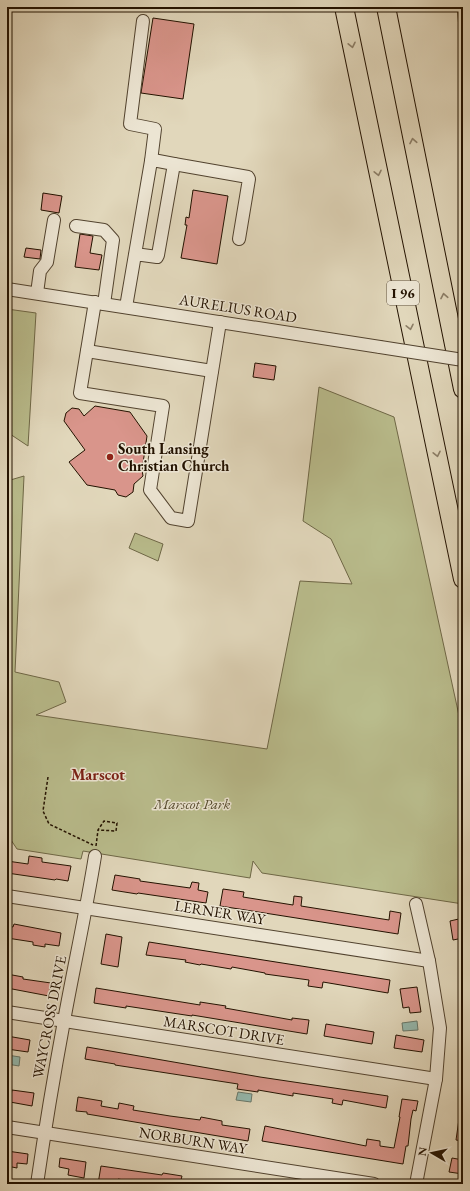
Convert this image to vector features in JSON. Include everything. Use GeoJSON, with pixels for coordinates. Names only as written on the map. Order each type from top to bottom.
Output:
{"type":"FeatureCollection","features":[{"type":"Feature","properties":{"kind":"highway","name":"I 96"},"geometry":{"type":"LineString","coordinates":[[344,7],[463,579]]}},
{"type":"Feature","properties":{"kind":"highway","name":"I 96"},"geometry":{"type":"LineString","coordinates":[[386,7],[463,389]]}},
{"type":"Feature","properties":{"kind":"street"},"geometry":{"type":"LineString","coordinates":[[126,307],[155,129],[130,124],[143,21]]}},
{"type":"Feature","properties":{"kind":"street"},"geometry":{"type":"LineString","coordinates":[[151,161],[153,160],[248,177],[249,179],[239,239]]}},
{"type":"Feature","properties":{"kind":"street"},"geometry":{"type":"LineString","coordinates":[[135,254],[157,257],[158,255],[174,164]]}},
{"type":"Feature","properties":{"kind":"street"},"geometry":{"type":"LineString","coordinates":[[37,293],[40,271],[47,262],[54,220]]}},
{"type":"Feature","properties":{"kind":"street"},"geometry":{"type":"LineString","coordinates":[[76,226],[104,230],[112,240],[99,303],[87,350],[80,393],[163,406],[150,490],[171,518],[188,521],[220,322]]}},
{"type":"Feature","properties":{"kind":"street","name":"AURELIUS ROAD"},"geometry":{"type":"LineString","coordinates":[[7,289],[463,360]]}},
{"type":"Feature","properties":{"kind":"street"},"geometry":{"type":"LineString","coordinates":[[87,350],[212,371]]}},
{"type":"Feature","properties":{"kind":"street","name":"WAYCROSS DRIVE"},"geometry":{"type":"LineString","coordinates":[[37,1184],[44,1133],[64,1021],[87,908],[95,851]]}},
{"type":"Feature","properties":{"kind":"street","name":"LERNER WAY"},"geometry":{"type":"LineString","coordinates":[[7,896],[429,961]]}},
{"type":"Feature","properties":{"kind":"street"},"geometry":{"type":"LineString","coordinates":[[416,904],[429,961],[440,1028],[436,1080],[416,1184]]}},
{"type":"Feature","properties":{"kind":"street","name":"MARSCOT DRIVE"},"geometry":{"type":"LineString","coordinates":[[7,1012],[436,1080]]}},
{"type":"Feature","properties":{"kind":"street","name":"NORBURN WAY"},"geometry":{"type":"LineString","coordinates":[[7,1127],[374,1184]]}},
{"type":"Feature","properties":{"kind":"path"},"geometry":{"type":"LineString","coordinates":[[48,777],[43,811],[49,824],[95,851],[98,830],[104,821],[117,823],[116,831],[98,830]]}},
{"type":"Feature","properties":{"kind":"green space"},"geometry":{"type":"Polygon","coordinates":[[[457,7],[463,7],[463,31],[460,38],[457,7]]]}},
{"type":"Feature","properties":{"kind":"green space"},"geometry":{"type":"Polygon","coordinates":[[[7,309],[36,313],[28,446],[7,432],[7,309]]]}},
{"type":"Feature","properties":{"kind":"green space","name":"Marscot Park"},"geometry":{"type":"Polygon","coordinates":[[[319,387],[394,417],[463,734],[463,904],[262,873],[253,861],[250,878],[83,851],[81,859],[17,849],[11,840],[7,839],[7,481],[24,476],[15,672],[59,682],[66,702],[36,715],[267,749],[300,581],[352,584],[331,539],[303,521],[319,387]]]}},
{"type":"Feature","properties":{"kind":"green space"},"geometry":{"type":"Polygon","coordinates":[[[135,533],[163,544],[158,561],[129,548],[135,533]]]}},
{"type":"Feature","properties":{"kind":"water"},"geometry":{"type":"Polygon","coordinates":[[[417,1021],[418,1030],[403,1031],[402,1023],[417,1021]]]}},
{"type":"Feature","properties":{"kind":"water"},"geometry":{"type":"Polygon","coordinates":[[[7,1055],[20,1057],[19,1066],[7,1064],[7,1055]]]}},
{"type":"Feature","properties":{"kind":"water"},"geometry":{"type":"Polygon","coordinates":[[[238,1092],[252,1094],[251,1102],[236,1100],[238,1092]]]}},
{"type":"Feature","properties":{"kind":"building"},"geometry":{"type":"Polygon","coordinates":[[[153,18],[194,24],[183,99],[141,93],[153,18]]]}},
{"type":"Feature","properties":{"kind":"building"},"geometry":{"type":"Polygon","coordinates":[[[193,190],[228,196],[217,264],[181,258],[187,225],[185,225],[186,217],[189,218],[193,190]]]}},
{"type":"Feature","properties":{"kind":"building"},"geometry":{"type":"Polygon","coordinates":[[[43,193],[62,196],[59,213],[41,210],[43,193]]]}},
{"type":"Feature","properties":{"kind":"building"},"geometry":{"type":"Polygon","coordinates":[[[80,234],[93,236],[90,253],[102,255],[99,270],[75,267],[80,234]]]}},
{"type":"Feature","properties":{"kind":"building"},"geometry":{"type":"Polygon","coordinates":[[[26,248],[41,250],[40,259],[24,257],[26,248]]]}},
{"type":"Feature","properties":{"kind":"building"},"geometry":{"type":"Polygon","coordinates":[[[255,363],[276,366],[274,380],[253,377],[255,363]]]}},
{"type":"Feature","properties":{"kind":"building","name":"South Lansing Christian Church"},"geometry":{"type":"Polygon","coordinates":[[[95,406],[130,412],[147,436],[142,470],[143,476],[134,484],[133,492],[126,497],[118,495],[115,490],[87,485],[69,462],[85,450],[64,421],[66,413],[72,408],[79,409],[84,416],[95,406]]]}},
{"type":"Feature","properties":{"kind":"building"},"geometry":{"type":"Polygon","coordinates":[[[29,856],[42,858],[42,862],[71,866],[68,881],[7,873],[7,861],[28,864],[29,856]]]}},
{"type":"Feature","properties":{"kind":"building"},"geometry":{"type":"Polygon","coordinates":[[[115,875],[140,879],[140,881],[190,888],[192,882],[199,883],[198,890],[208,892],[206,903],[112,890],[115,875]]]}},
{"type":"Feature","properties":{"kind":"building"},"geometry":{"type":"Polygon","coordinates":[[[223,889],[244,892],[243,897],[293,905],[294,896],[302,897],[301,906],[389,920],[390,911],[401,913],[398,934],[220,906],[223,889]]]}},
{"type":"Feature","properties":{"kind":"building"},"geometry":{"type":"Polygon","coordinates":[[[463,918],[463,938],[453,940],[450,921],[463,918]]]}},
{"type":"Feature","properties":{"kind":"building"},"geometry":{"type":"Polygon","coordinates":[[[14,924],[61,933],[59,946],[45,944],[45,947],[33,945],[33,942],[7,938],[7,926],[13,927],[14,924]]]}},
{"type":"Feature","properties":{"kind":"building"},"geometry":{"type":"Polygon","coordinates":[[[106,934],[122,937],[118,967],[101,964],[106,934]]]}},
{"type":"Feature","properties":{"kind":"building"},"geometry":{"type":"Polygon","coordinates":[[[149,942],[390,980],[388,993],[323,982],[322,988],[308,986],[309,980],[265,974],[232,967],[231,969],[200,965],[185,962],[186,960],[146,955],[149,942]]]}},
{"type":"Feature","properties":{"kind":"building"},"geometry":{"type":"Polygon","coordinates":[[[7,974],[23,977],[23,979],[51,983],[49,996],[7,988],[7,974]]]}},
{"type":"Feature","properties":{"kind":"building"},"geometry":{"type":"Polygon","coordinates":[[[417,987],[421,1012],[410,1013],[409,1007],[403,1008],[400,989],[417,987]]]}},
{"type":"Feature","properties":{"kind":"building"},"geometry":{"type":"Polygon","coordinates":[[[96,988],[200,1005],[200,1002],[226,1006],[225,1008],[292,1020],[292,1018],[309,1020],[307,1034],[192,1015],[94,1003],[96,988]]]}},
{"type":"Feature","properties":{"kind":"building"},"geometry":{"type":"Polygon","coordinates":[[[326,1024],[374,1032],[372,1044],[324,1036],[326,1024]]]}},
{"type":"Feature","properties":{"kind":"building"},"geometry":{"type":"Polygon","coordinates":[[[396,1035],[424,1040],[422,1052],[394,1048],[396,1035]]]}},
{"type":"Feature","properties":{"kind":"building"},"geometry":{"type":"Polygon","coordinates":[[[7,1036],[30,1040],[28,1052],[7,1049],[7,1036]]]}},
{"type":"Feature","properties":{"kind":"building"},"geometry":{"type":"Polygon","coordinates":[[[87,1047],[260,1077],[388,1096],[386,1108],[343,1100],[342,1105],[332,1103],[333,1099],[293,1093],[293,1096],[258,1090],[258,1092],[237,1089],[238,1084],[85,1059],[87,1047]]]}},
{"type":"Feature","properties":{"kind":"building"},"geometry":{"type":"Polygon","coordinates":[[[12,1090],[34,1093],[32,1106],[10,1102],[12,1090]]]}},
{"type":"Feature","properties":{"kind":"building"},"geometry":{"type":"Polygon","coordinates":[[[78,1097],[102,1101],[101,1106],[118,1109],[119,1103],[134,1106],[133,1110],[200,1120],[201,1117],[222,1121],[222,1125],[250,1129],[248,1141],[87,1114],[87,1112],[76,1111],[78,1097]]]}},
{"type":"Feature","properties":{"kind":"building"},"geometry":{"type":"Polygon","coordinates":[[[402,1099],[418,1101],[416,1111],[413,1110],[408,1146],[406,1146],[403,1164],[262,1141],[265,1126],[366,1146],[367,1139],[380,1141],[380,1146],[394,1148],[402,1099]]]}},
{"type":"Feature","properties":{"kind":"building"},"geometry":{"type":"Polygon","coordinates":[[[459,1119],[463,1120],[463,1141],[456,1140],[459,1119]]]}},
{"type":"Feature","properties":{"kind":"building"},"geometry":{"type":"Polygon","coordinates":[[[7,1151],[28,1154],[27,1164],[17,1163],[17,1168],[7,1166],[7,1151]]]}},
{"type":"Feature","properties":{"kind":"building"},"geometry":{"type":"Polygon","coordinates":[[[60,1158],[86,1162],[84,1178],[68,1175],[69,1169],[59,1167],[60,1158]]]}},
{"type":"Feature","properties":{"kind":"building"},"geometry":{"type":"Polygon","coordinates":[[[452,1158],[463,1160],[463,1174],[449,1172],[452,1158]]]}},
{"type":"Feature","properties":{"kind":"building"},"geometry":{"type":"Polygon","coordinates":[[[101,1166],[162,1175],[163,1173],[182,1176],[180,1184],[148,1184],[118,1179],[118,1184],[98,1184],[101,1166]]]}},
{"type":"Feature","properties":{"kind":"place","name":"South Lansing Christian Church"},"geometry":{"type":"Point","coordinates":[110,457]}},
{"type":"Feature","properties":{"kind":"district","name":"Marscot"},"geometry":{"type":"Point","coordinates":[98,774]}}]}
